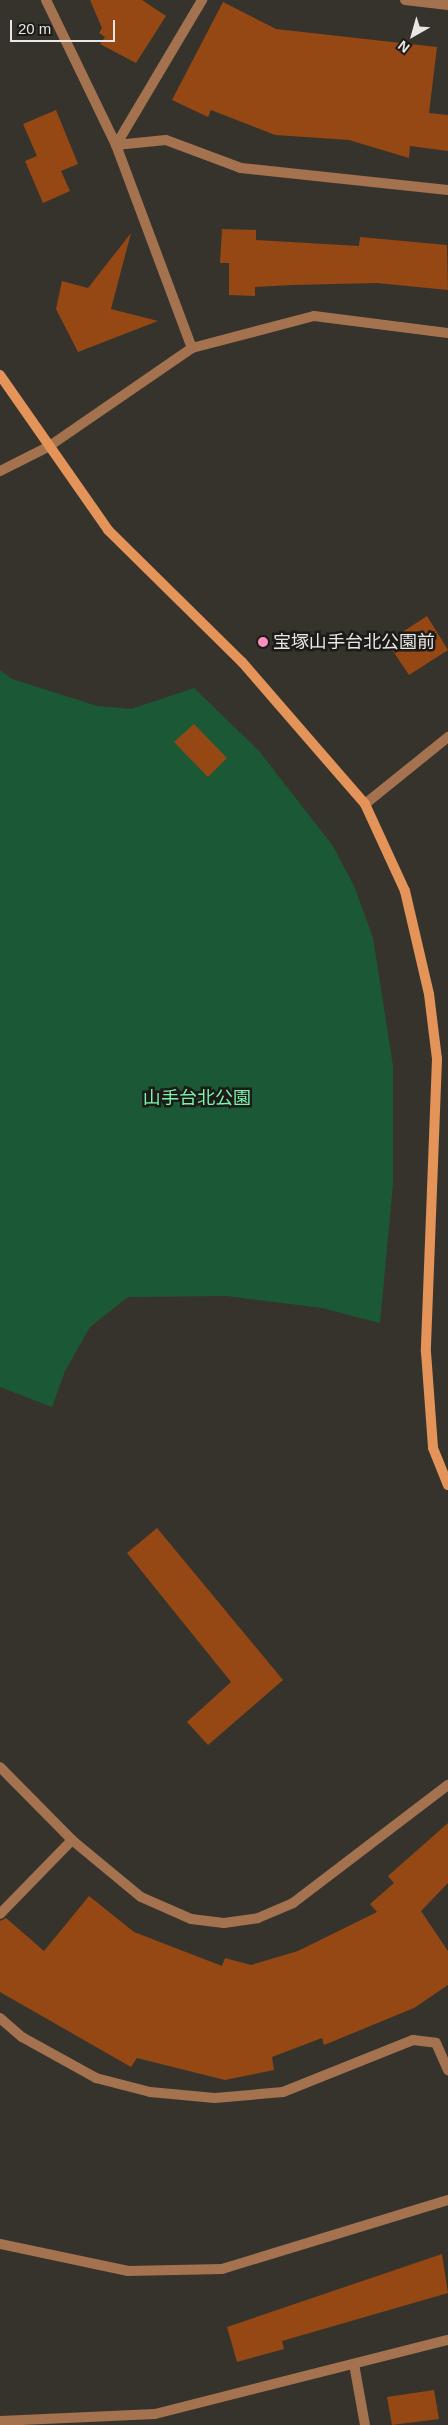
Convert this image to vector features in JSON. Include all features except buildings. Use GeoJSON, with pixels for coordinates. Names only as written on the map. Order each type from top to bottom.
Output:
{"type":"FeatureCollection","features":[{"type":"Feature","properties":{"kind":"street"},"geometry":{"type":"LineString","coordinates":[[46,0],[116,145],[192,348]]}},
{"type":"Feature","properties":{"kind":"street"},"geometry":{"type":"LineString","coordinates":[[116,145],[202,0]]}},
{"type":"Feature","properties":{"kind":"street"},"geometry":{"type":"LineString","coordinates":[[404,0],[448,5]]}},
{"type":"Feature","properties":{"kind":"street"},"geometry":{"type":"LineString","coordinates":[[116,145],[166,140],[241,168],[448,190]]}},
{"type":"Feature","properties":{"kind":"street"},"geometry":{"type":"LineString","coordinates":[[0,470],[48,447],[192,348],[314,316],[448,333]]}},
{"type":"Feature","properties":{"kind":"street"},"geometry":{"type":"LineString","coordinates":[[0,375],[48,447],[108,530],[242,662],[365,804],[405,891],[429,994],[437,1059],[426,1352],[433,1448],[448,1484]]}},
{"type":"Feature","properties":{"kind":"street"},"geometry":{"type":"LineString","coordinates":[[365,804],[448,738]]}},
{"type":"Feature","properties":{"kind":"street"},"geometry":{"type":"LineString","coordinates":[[0,1767],[72,1840],[141,1897],[191,1919],[224,1923],[258,1918],[292,1903],[448,1784]]}},
{"type":"Feature","properties":{"kind":"street"},"geometry":{"type":"LineString","coordinates":[[0,1914],[72,1840]]}},
{"type":"Feature","properties":{"kind":"street"},"geometry":{"type":"LineString","coordinates":[[0,2018],[22,2037],[96,2078],[150,2092],[215,2098],[284,2092],[413,2040],[436,2043],[448,2070]]}},
{"type":"Feature","properties":{"kind":"street"},"geometry":{"type":"LineString","coordinates":[[0,2244],[128,2271],[222,2269],[448,2200]]}},
{"type":"Feature","properties":{"kind":"street"},"geometry":{"type":"LineString","coordinates":[[0,2420],[155,2414],[448,2340]]}},
{"type":"Feature","properties":{"kind":"street"},"geometry":{"type":"LineString","coordinates":[[354,2364],[365,2425]]}},
{"type":"Feature","properties":{"kind":"green space","name":"山手台北公園"},"geometry":{"type":"Polygon","coordinates":[[[0,670],[12,679],[97,706],[131,709],[194,688],[259,751],[333,846],[355,888],[373,938],[393,1066],[393,1184],[380,1323],[322,1308],[227,1296],[128,1297],[90,1327],[65,1371],[52,1407],[0,1387],[0,670]]]}},
{"type":"Feature","properties":{"kind":"place","name":"宝塚山手台北公園前"},"geometry":{"type":"Point","coordinates":[263,642]}}]}
